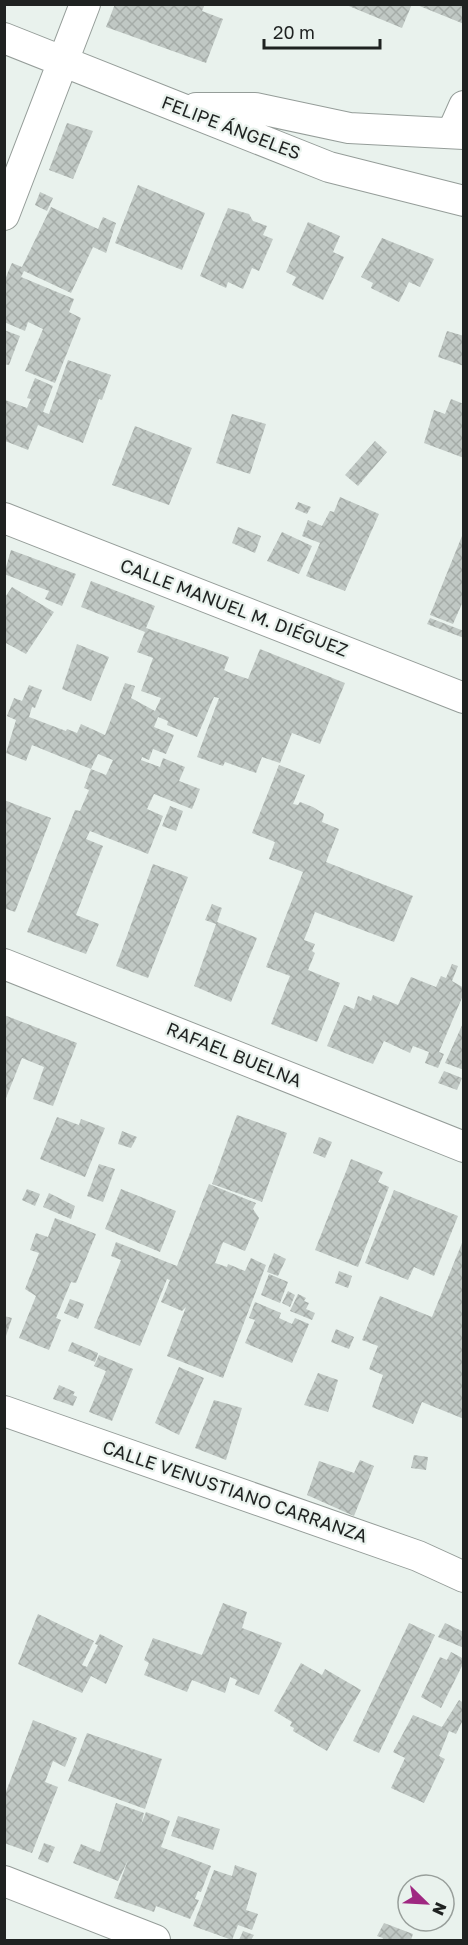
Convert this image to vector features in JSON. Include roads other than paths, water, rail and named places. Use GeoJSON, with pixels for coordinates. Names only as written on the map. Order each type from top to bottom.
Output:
{"type":"FeatureCollection","features":[{"type":"Feature","properties":{"kind":"street"},"geometry":{"type":"LineString","coordinates":[[4,215],[85,4]]}},
{"type":"Feature","properties":{"kind":"street","name":"FELIPE ÁNGELES"},"geometry":{"type":"LineString","coordinates":[[4,38],[329,166],[464,201]]}},
{"type":"Feature","properties":{"kind":"street"},"geometry":{"type":"LineString","coordinates":[[178,108],[255,108],[349,128],[458,134],[464,106]]}},
{"type":"Feature","properties":{"kind":"street","name":"CALLE MANUEL M. DIÉGUEZ"},"geometry":{"type":"LineString","coordinates":[[4,518],[464,698]]}},
{"type":"Feature","properties":{"kind":"street","name":"RAFAEL BUELNA"},"geometry":{"type":"LineString","coordinates":[[4,964],[464,1147]]}},
{"type":"Feature","properties":{"kind":"street","name":"CALLE VENUSTIANO CARRANZA"},"geometry":{"type":"LineString","coordinates":[[4,1411],[407,1552],[464,1577]]}},
{"type":"Feature","properties":{"kind":"street"},"geometry":{"type":"LineString","coordinates":[[4,1881],[155,1941]]}}]}
